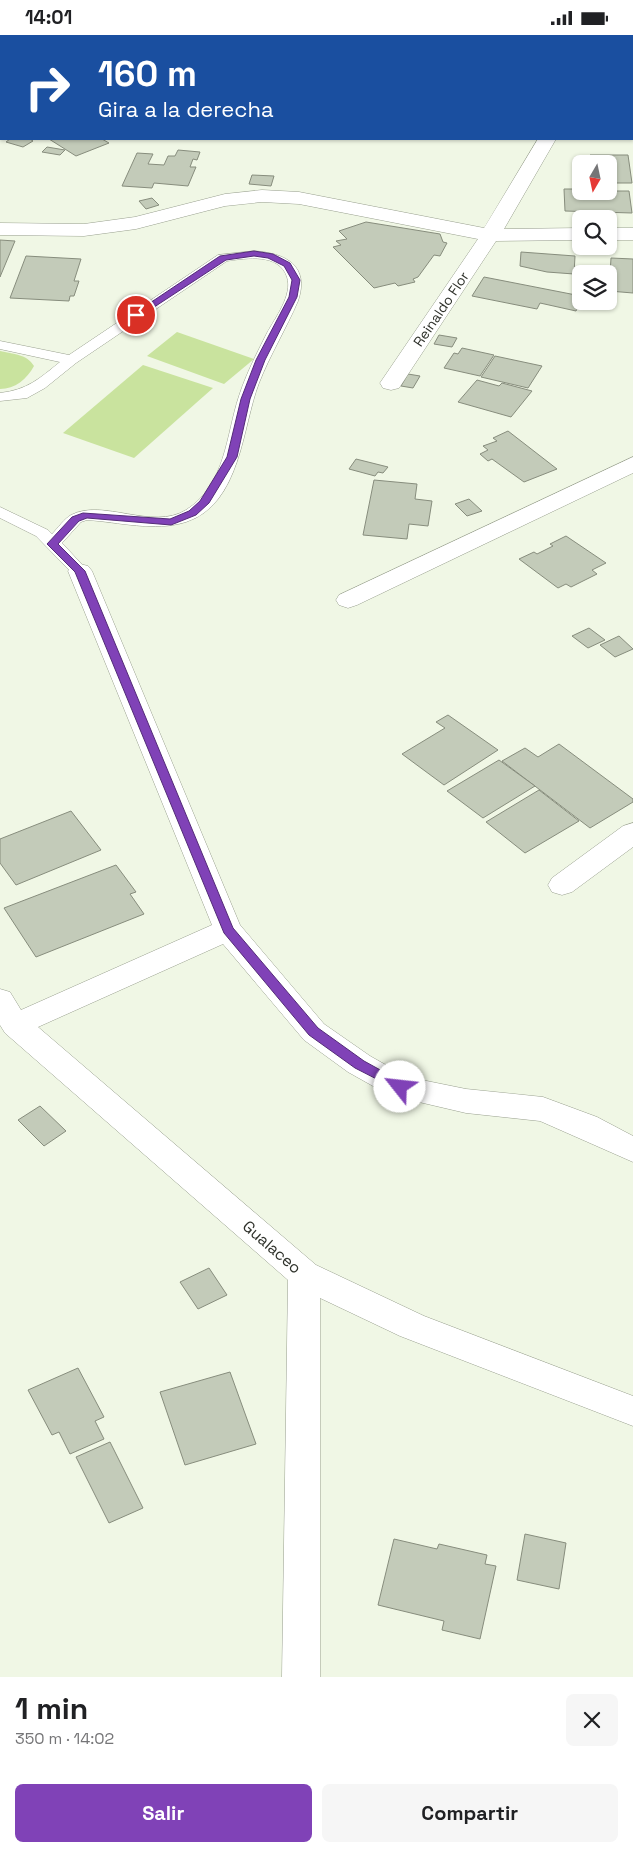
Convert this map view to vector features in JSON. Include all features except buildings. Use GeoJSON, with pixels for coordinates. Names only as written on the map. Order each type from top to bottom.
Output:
{"type":"FeatureCollection","features":[{"type":"Feature","properties":{"kind":"street","name":"Reinaldo Flor"},"geometry":{"type":"LineString","coordinates":[[391,383],[490,235],[545,140]]}},
{"type":"Feature","properties":{"kind":"street"},"geometry":{"type":"LineString","coordinates":[[0,229],[84,231],[136,223],[225,200],[262,196],[299,198],[490,235],[572,234]]}},
{"type":"Feature","properties":{"kind":"street"},"geometry":{"type":"LineString","coordinates":[[617,234],[633,233]]}},
{"type":"Feature","properties":{"kind":"street"},"geometry":{"type":"LineString","coordinates":[[348,600],[633,464]]}},
{"type":"Feature","properties":{"kind":"street"},"geometry":{"type":"LineString","coordinates":[[80,571],[228,930],[314,1032],[359,1064],[400,1087],[466,1101],[542,1109],[586,1126],[633,1150]]}},
{"type":"Feature","properties":{"kind":"street"},"geometry":{"type":"LineString","coordinates":[[562,885],[633,833]]}},
{"type":"Feature","properties":{"kind":"street"},"geometry":{"type":"LineString","coordinates":[[7,1013],[228,930]]}},
{"type":"Feature","properties":{"kind":"street","name":"Gualaceo"},"geometry":{"type":"LineString","coordinates":[[7,1013],[304,1275],[412,1326],[633,1411]]}},
{"type":"Feature","properties":{"kind":"street"},"geometry":{"type":"LineString","coordinates":[[301,1677],[304,1275]]}},
{"type":"Feature","properties":{"kind":"lane"},"geometry":{"type":"LineString","coordinates":[[0,397],[22,395],[40,385],[71,360],[223,258],[254,253],[270,256],[288,264],[296,280],[293,297],[260,360],[246,399],[232,457],[204,503],[193,513],[171,522],[86,515],[75,519],[52,544]]}},
{"type":"Feature","properties":{"kind":"lane"},"geometry":{"type":"LineString","coordinates":[[0,345],[71,360]]}},
{"type":"Feature","properties":{"kind":"lane"},"geometry":{"type":"LineString","coordinates":[[0,512],[36,529],[80,571]]}},
{"type":"Feature","properties":{"kind":"green space"},"geometry":{"type":"Polygon","coordinates":[[[177,332],[254,359],[224,384],[147,356],[177,332]]]}},
{"type":"Feature","properties":{"kind":"green space"},"geometry":{"type":"Polygon","coordinates":[[[0,351],[24,357],[34,366],[20,382],[5,389],[0,389],[0,351]]]}},
{"type":"Feature","properties":{"kind":"green space"},"geometry":{"type":"Polygon","coordinates":[[[143,365],[213,388],[134,458],[63,433],[143,365]]]}},
{"type":"Feature","properties":{"kind":"route"},"geometry":{"type":"LineString","coordinates":[[136,315],[223,258],[254,253],[270,256],[288,264],[296,280],[293,297],[260,360],[246,399],[232,457],[204,503],[193,513],[171,522],[86,515],[75,519],[52,544],[80,571],[228,930],[314,1032],[359,1064],[400,1087]]}}]}
